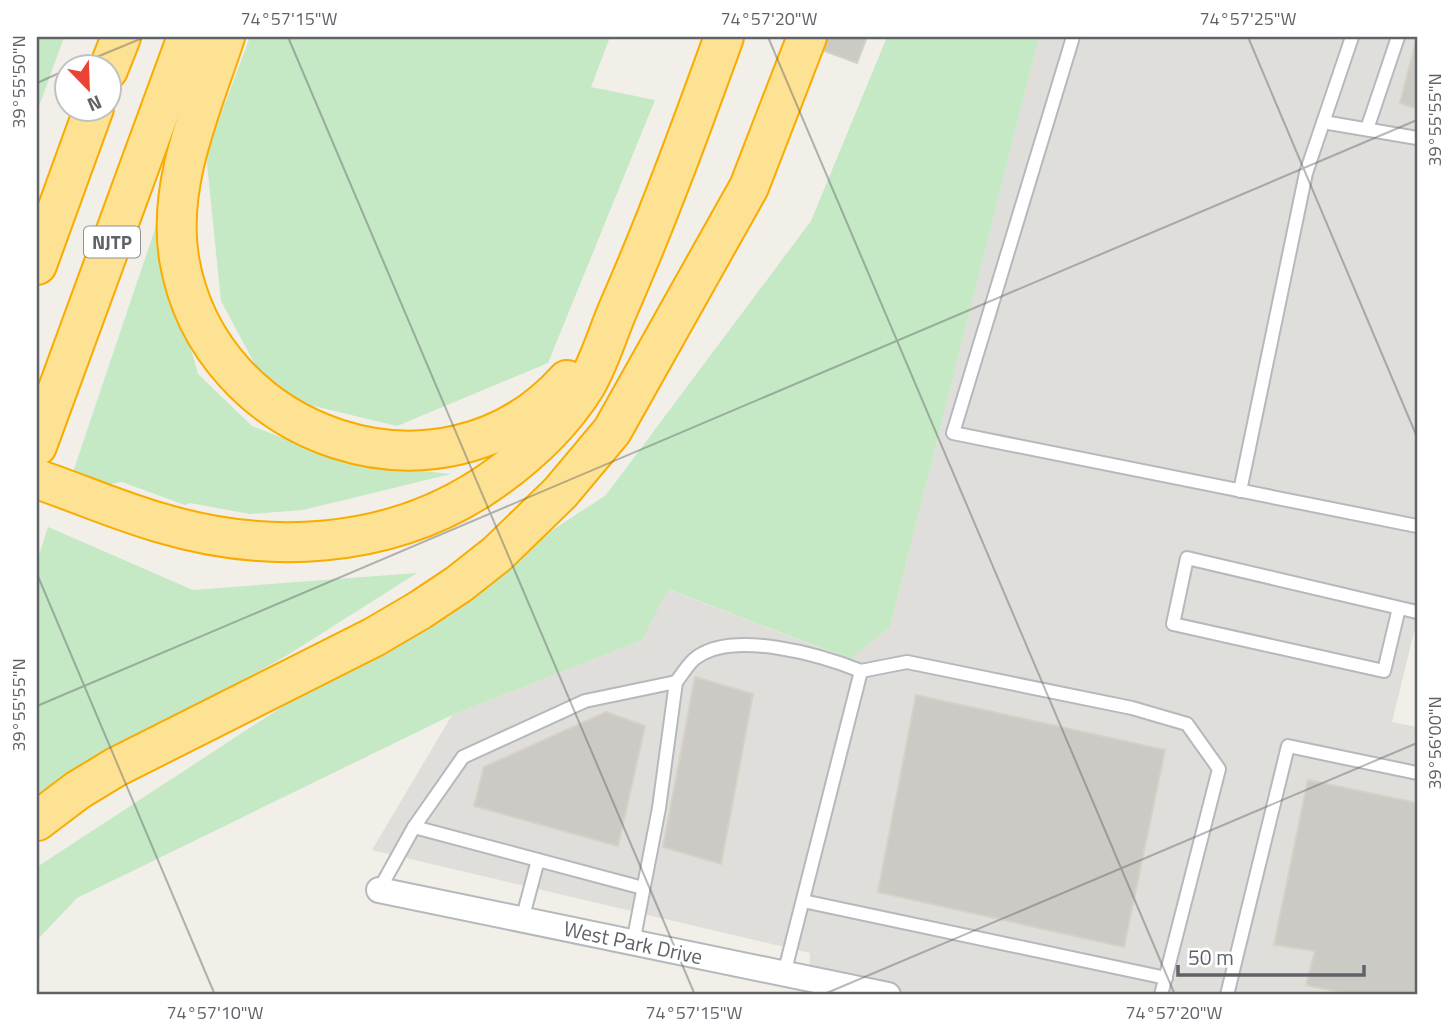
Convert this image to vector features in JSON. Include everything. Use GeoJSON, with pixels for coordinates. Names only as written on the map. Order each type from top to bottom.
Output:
{"type":"FeatureCollection","features":[{"type":"Feature","properties":{"kind":"highway","name":"NJTP"},"geometry":{"type":"LineString","coordinates":[[37,446],[187,37]]}},
{"type":"Feature","properties":{"kind":"highway"},"geometry":{"type":"LineString","coordinates":[[225,37],[182,176],[178,203],[179,256],[191,304],[202,327],[231,369],[269,406],[318,433],[367,448],[416,451],[462,444],[510,426],[533,412],[554,394],[573,373],[618,310]]}},
{"type":"Feature","properties":{"kind":"highway"},"geometry":{"type":"LineString","coordinates":[[37,500],[77,504],[230,537],[300,543],[366,536],[401,527],[462,500],[509,468],[543,438],[567,413],[587,383],[664,203],[724,37]]}},
{"type":"Feature","properties":{"kind":"highway"},"geometry":{"type":"LineString","coordinates":[[37,821],[78,790],[116,767],[374,636],[459,584],[497,554],[560,493],[612,431],[749,187],[807,37]]}},
{"type":"Feature","properties":{"kind":"highway","name":"NJTP"},"geometry":{"type":"LineString","coordinates":[[37,265],[89,122]]}},
{"type":"Feature","properties":{"kind":"highway"},"geometry":{"type":"LineString","coordinates":[[37,479],[77,504],[179,550],[217,559],[289,568],[330,566],[403,551],[442,537],[475,519],[543,472],[674,320]]}},
{"type":"Feature","properties":{"kind":"street","name":"West Park Drive"},"geometry":{"type":"LineString","coordinates":[[379,890],[783,974],[822,989],[887,995]]}},
{"type":"Feature","properties":{"kind":"lane"},"geometry":{"type":"LineString","coordinates":[[1073,37],[953,433],[1417,526]]}},
{"type":"Feature","properties":{"kind":"lane"},"geometry":{"type":"LineString","coordinates":[[1240,491],[1306,173],[1352,37]]}},
{"type":"Feature","properties":{"kind":"lane"},"geometry":{"type":"LineString","coordinates":[[1367,129],[1398,37]]}},
{"type":"Feature","properties":{"kind":"lane"},"geometry":{"type":"LineString","coordinates":[[1323,122],[1417,138]]}},
{"type":"Feature","properties":{"kind":"lane"},"geometry":{"type":"LineString","coordinates":[[1399,608],[1384,671],[1173,624],[1187,558],[1417,612]]}},
{"type":"Feature","properties":{"kind":"lane"},"geometry":{"type":"LineString","coordinates":[[633,943],[659,808],[676,682],[695,657],[719,647],[771,646],[832,659],[861,671],[907,662],[1132,708],[1187,724],[1219,769],[1161,995]]}},
{"type":"Feature","properties":{"kind":"lane"},"geometry":{"type":"LineString","coordinates":[[783,974],[861,671]]}},
{"type":"Feature","properties":{"kind":"lane"},"geometry":{"type":"LineString","coordinates":[[379,890],[414,827],[463,757],[585,701],[676,682]]}},
{"type":"Feature","properties":{"kind":"lane"},"geometry":{"type":"LineString","coordinates":[[1227,995],[1287,746],[1417,774]]}},
{"type":"Feature","properties":{"kind":"lane"},"geometry":{"type":"LineString","coordinates":[[414,827],[643,888]]}},
{"type":"Feature","properties":{"kind":"lane"},"geometry":{"type":"LineString","coordinates":[[522,920],[538,860]]}},
{"type":"Feature","properties":{"kind":"lane"},"geometry":{"type":"LineString","coordinates":[[803,901],[1166,978]]}},
{"type":"Feature","properties":{"kind":"shaded area"},"geometry":{"type":"Polygon","coordinates":[[[1039,37],[1417,37],[1417,620],[1392,722],[1417,727],[1417,995],[809,995],[810,953],[372,850],[452,715],[642,640],[667,589],[849,659],[890,627],[1039,37]]]}},
{"type":"Feature","properties":{"kind":"green space"},"geometry":{"type":"Polygon","coordinates":[[[37,37],[64,37],[59,52],[52,52],[52,70],[37,112],[37,37]]]}},
{"type":"Feature","properties":{"kind":"green space"},"geometry":{"type":"Polygon","coordinates":[[[250,37],[610,37],[591,87],[655,100],[548,363],[397,426],[272,396],[221,301],[206,154],[250,37]]]}},
{"type":"Feature","properties":{"kind":"green space"},"geometry":{"type":"Polygon","coordinates":[[[887,37],[1039,37],[890,627],[850,659],[668,589],[642,640],[452,715],[77,898],[37,940],[37,867],[606,495],[811,221],[887,37]]]}},
{"type":"Feature","properties":{"kind":"green space"},"geometry":{"type":"Polygon","coordinates":[[[156,226],[198,374],[252,426],[347,463],[451,474],[303,510],[250,514],[190,503],[185,505],[122,482],[104,485],[73,472],[156,226]]]}},
{"type":"Feature","properties":{"kind":"green space"},"geometry":{"type":"Polygon","coordinates":[[[48,527],[193,590],[417,573],[286,656],[81,771],[37,811],[37,561],[48,527]]]}},
{"type":"Feature","properties":{"kind":"building"},"geometry":{"type":"Polygon","coordinates":[[[787,37],[867,37],[857,63],[787,37]]]}},
{"type":"Feature","properties":{"kind":"building"},"geometry":{"type":"Polygon","coordinates":[[[1417,37],[1417,109],[1400,103],[1417,37]]]}},
{"type":"Feature","properties":{"kind":"building"},"geometry":{"type":"Polygon","coordinates":[[[695,677],[753,694],[721,864],[663,847],[695,677]]]}},
{"type":"Feature","properties":{"kind":"building"},"geometry":{"type":"Polygon","coordinates":[[[916,695],[1165,750],[1124,947],[878,892],[916,695]]]}},
{"type":"Feature","properties":{"kind":"building"},"geometry":{"type":"Polygon","coordinates":[[[606,712],[645,726],[618,846],[474,806],[484,767],[606,712]]]}},
{"type":"Feature","properties":{"kind":"building"},"geometry":{"type":"Polygon","coordinates":[[[1308,780],[1417,803],[1417,995],[1353,995],[1306,985],[1315,951],[1274,945],[1308,780]]]}}]}
